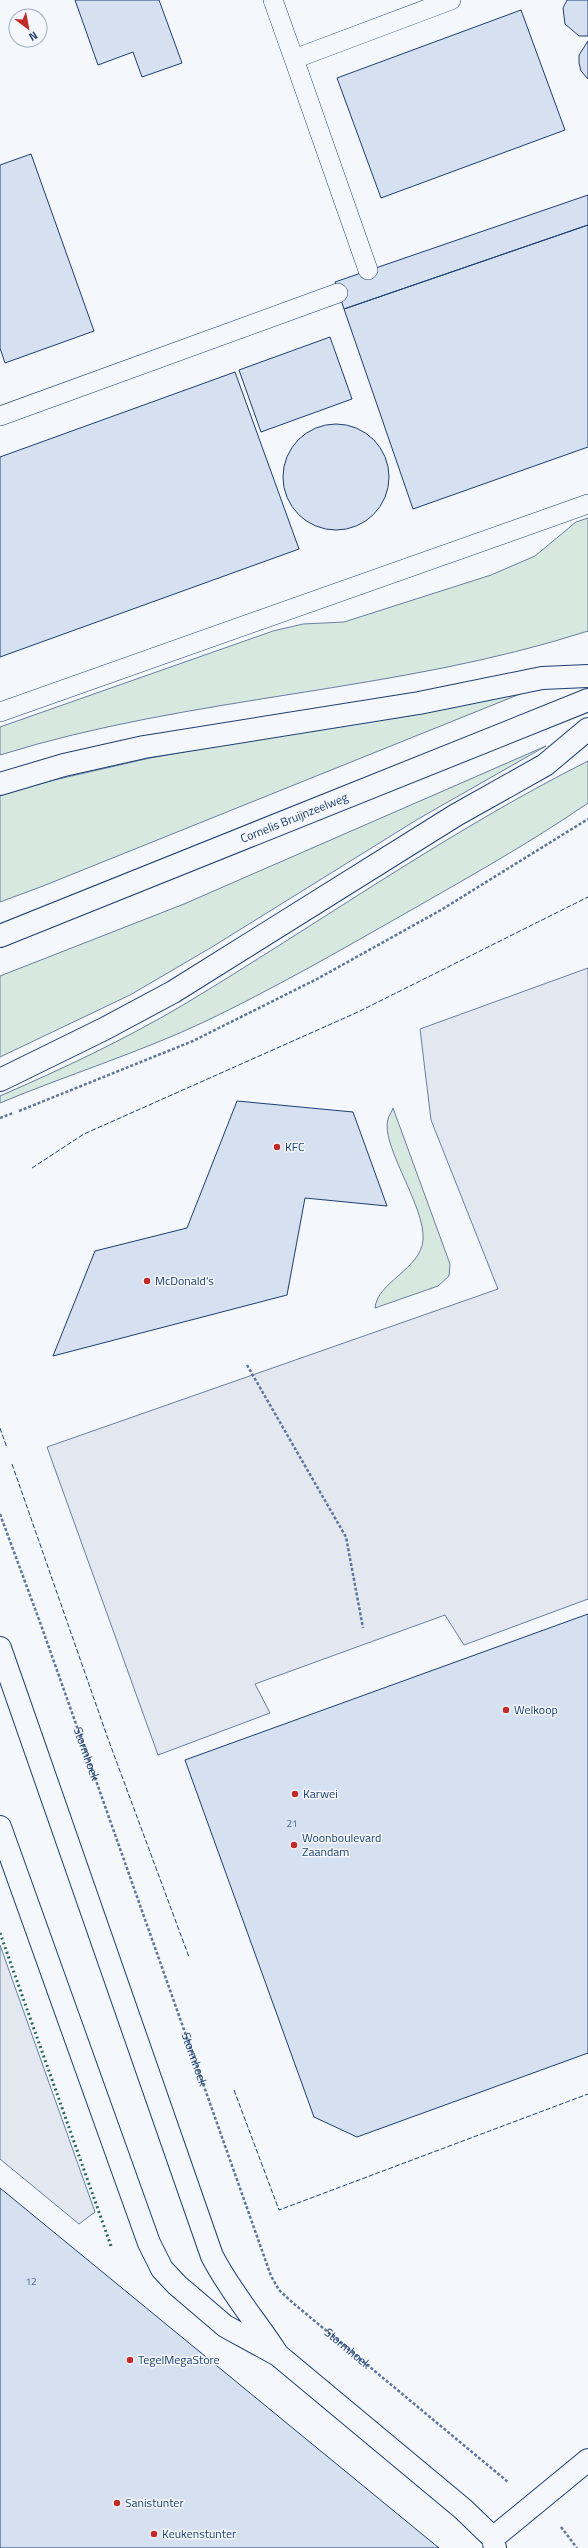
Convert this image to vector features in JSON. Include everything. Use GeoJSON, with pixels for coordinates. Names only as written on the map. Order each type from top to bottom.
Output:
{"type":"FeatureCollection","features":[{"type":"Feature","properties":{"kind":"main road"},"geometry":{"type":"LineString","coordinates":[[0,784],[144,747],[419,703],[542,678],[588,676]]}},
{"type":"Feature","properties":{"kind":"main road","name":"Cornelis Bruijnzeelweg"},"geometry":{"type":"LineString","coordinates":[[0,936],[588,700]]}},
{"type":"Feature","properties":{"kind":"main road"},"geometry":{"type":"LineString","coordinates":[[0,1080],[98,1033],[173,992],[456,815],[545,765],[588,729]]}},
{"type":"Feature","properties":{"kind":"main road"},"geometry":{"type":"LineString","coordinates":[[0,1648],[212,2256],[226,2284],[252,2316],[278,2355]]}},
{"type":"Feature","properties":{"kind":"main road"},"geometry":{"type":"LineString","coordinates":[[0,1827],[149,2243],[162,2269],[177,2285],[225,2326],[278,2355],[463,2509],[494,2543],[535,2504],[588,2460]]}},
{"type":"Feature","properties":{"kind":"lane"},"geometry":{"type":"LineString","coordinates":[[273,0],[368,270]]}},
{"type":"Feature","properties":{"kind":"lane"},"geometry":{"type":"LineString","coordinates":[[294,59],[451,0]]}},
{"type":"Feature","properties":{"kind":"lane"},"geometry":{"type":"LineString","coordinates":[[0,416],[338,293]]}},
{"type":"Feature","properties":{"kind":"lane"},"geometry":{"type":"LineString","coordinates":[[0,712],[588,504]]}},
{"type":"Feature","properties":{"kind":"path"},"geometry":{"type":"LineString","coordinates":[[0,1118],[193,1041],[317,979],[442,910],[588,819]]}},
{"type":"Feature","properties":{"kind":"path"},"geometry":{"type":"LineString","coordinates":[[247,1365],[346,1537],[363,1628]]}},
{"type":"Feature","properties":{"kind":"path","name":"Stormhoek"},"geometry":{"type":"LineString","coordinates":[[0,1514],[42,1625],[271,2276],[279,2290],[293,2303],[535,2504],[562,2528],[578,2548]]}},
{"type":"Feature","properties":{"kind":"shaded area"},"geometry":{"type":"Polygon","coordinates":[[[588,518],[588,631],[515,652],[442,668],[368,682],[146,719],[73,735],[0,755],[0,727],[273,631],[303,624],[344,622],[491,575],[535,556],[576,522],[588,518]]]}},
{"type":"Feature","properties":{"kind":"shaded area"},"geometry":{"type":"Polygon","coordinates":[[[530,690],[0,902],[0,795],[54,780],[150,758],[284,734],[414,715],[530,690]]]}},
{"type":"Feature","properties":{"kind":"shaded area"},"geometry":{"type":"Polygon","coordinates":[[[546,746],[418,819],[212,947],[130,995],[0,1057],[0,976],[184,904],[546,746]]]}},
{"type":"Feature","properties":{"kind":"shaded area"},"geometry":{"type":"Polygon","coordinates":[[[588,761],[588,803],[544,832],[475,873],[306,969],[204,1022],[154,1044],[0,1103],[0,1096],[93,1054],[183,1005],[433,848],[588,761]]]}},
{"type":"Feature","properties":{"kind":"shaded area"},"geometry":{"type":"Polygon","coordinates":[[[588,968],[588,1599],[464,1645],[445,1615],[255,1684],[270,1713],[158,1755],[47,1447],[498,1289],[431,1120],[420,1029],[588,968]]]}},
{"type":"Feature","properties":{"kind":"shaded area"},"geometry":{"type":"Polygon","coordinates":[[[393,1108],[450,1264],[449,1276],[438,1286],[375,1308],[383,1290],[415,1259],[423,1240],[422,1226],[418,1211],[396,1160],[387,1130],[388,1119],[393,1108]]]}},
{"type":"Feature","properties":{"kind":"shaded area"},"geometry":{"type":"Polygon","coordinates":[[[0,1945],[95,2212],[79,2224],[0,2159],[0,1945]]]}},
{"type":"Feature","properties":{"kind":"building"},"geometry":{"type":"Polygon","coordinates":[[[75,0],[159,0],[182,63],[142,77],[133,52],[98,65],[75,0]]]}},
{"type":"Feature","properties":{"kind":"building"},"geometry":{"type":"Polygon","coordinates":[[[567,0],[588,0],[588,36],[579,36],[565,24],[563,8],[567,0]]]}},
{"type":"Feature","properties":{"kind":"building"},"geometry":{"type":"Polygon","coordinates":[[[521,10],[565,130],[381,198],[337,78],[521,10]]]}},
{"type":"Feature","properties":{"kind":"building"},"geometry":{"type":"Polygon","coordinates":[[[588,41],[588,79],[581,71],[579,55],[588,41]]]}},
{"type":"Feature","properties":{"kind":"building"},"geometry":{"type":"Polygon","coordinates":[[[31,154],[94,331],[5,363],[0,348],[0,165],[31,154]]]}},
{"type":"Feature","properties":{"kind":"building"},"geometry":{"type":"Polygon","coordinates":[[[588,195],[588,225],[344,309],[335,282],[588,195]]]}},
{"type":"Feature","properties":{"kind":"building"},"geometry":{"type":"Polygon","coordinates":[[[588,225],[588,447],[413,509],[344,309],[588,225]]]}},
{"type":"Feature","properties":{"kind":"building"},"geometry":{"type":"Polygon","coordinates":[[[330,337],[352,399],[261,432],[239,370],[330,337]]]}},
{"type":"Feature","properties":{"kind":"building"},"geometry":{"type":"Polygon","coordinates":[[[235,372],[299,549],[0,657],[0,457],[235,372]]]}},
{"type":"Feature","properties":{"kind":"building"},"geometry":{"type":"Polygon","coordinates":[[[336,424],[356,428],[373,440],[385,457],[389,477],[385,497],[373,514],[356,526],[336,530],[316,526],[299,514],[287,497],[283,477],[287,457],[299,440],[316,428],[336,424]]]}},
{"type":"Feature","properties":{"kind":"building"},"geometry":{"type":"Polygon","coordinates":[[[237,1101],[353,1112],[387,1206],[305,1198],[287,1295],[53,1356],[95,1251],[187,1228],[237,1101]]]}},
{"type":"Feature","properties":{"kind":"building"},"geometry":{"type":"Polygon","coordinates":[[[588,1614],[588,2053],[357,2137],[314,2117],[185,1760],[588,1614]]]}},
{"type":"Feature","properties":{"kind":"building"},"geometry":{"type":"Polygon","coordinates":[[[0,2188],[439,2548],[0,2548],[0,2188]]]}},
{"type":"Feature","properties":{"kind":"hedge"},"geometry":{"type":"LineString","coordinates":[[0,1933],[111,2246]]}},
{"type":"Feature","properties":{"kind":"fence"},"geometry":{"type":"LineString","coordinates":[[32,1168],[84,1134],[358,1012],[588,897]]}},
{"type":"Feature","properties":{"kind":"fence"},"geometry":{"type":"LineString","coordinates":[[0,1428],[7,1448]]}},
{"type":"Feature","properties":{"kind":"fence"},"geometry":{"type":"LineString","coordinates":[[12,1464],[107,1736],[189,1957]]}},
{"type":"Feature","properties":{"kind":"fence"},"geometry":{"type":"LineString","coordinates":[[234,2090],[279,2210],[588,2094]]}},
{"type":"Feature","properties":{"kind":"place","name":"KFC"},"geometry":{"type":"Point","coordinates":[277,1147]}},
{"type":"Feature","properties":{"kind":"place","name":"McDonald's"},"geometry":{"type":"Point","coordinates":[147,1281]}},
{"type":"Feature","properties":{"kind":"place","name":"Welkoop"},"geometry":{"type":"Point","coordinates":[506,1710]}},
{"type":"Feature","properties":{"kind":"place","name":"Karwei"},"geometry":{"type":"Point","coordinates":[295,1794]}},
{"type":"Feature","properties":{"kind":"place","name":"Woonboulevard Zaandam"},"geometry":{"type":"Point","coordinates":[294,1845]}},
{"type":"Feature","properties":{"kind":"place","name":"TegelMegaStore"},"geometry":{"type":"Point","coordinates":[130,2360]}},
{"type":"Feature","properties":{"kind":"place","name":"Sanistunter"},"geometry":{"type":"Point","coordinates":[117,2503]}},
{"type":"Feature","properties":{"kind":"place","name":"Keukenstunter"},"geometry":{"type":"Point","coordinates":[154,2534]}}]}
